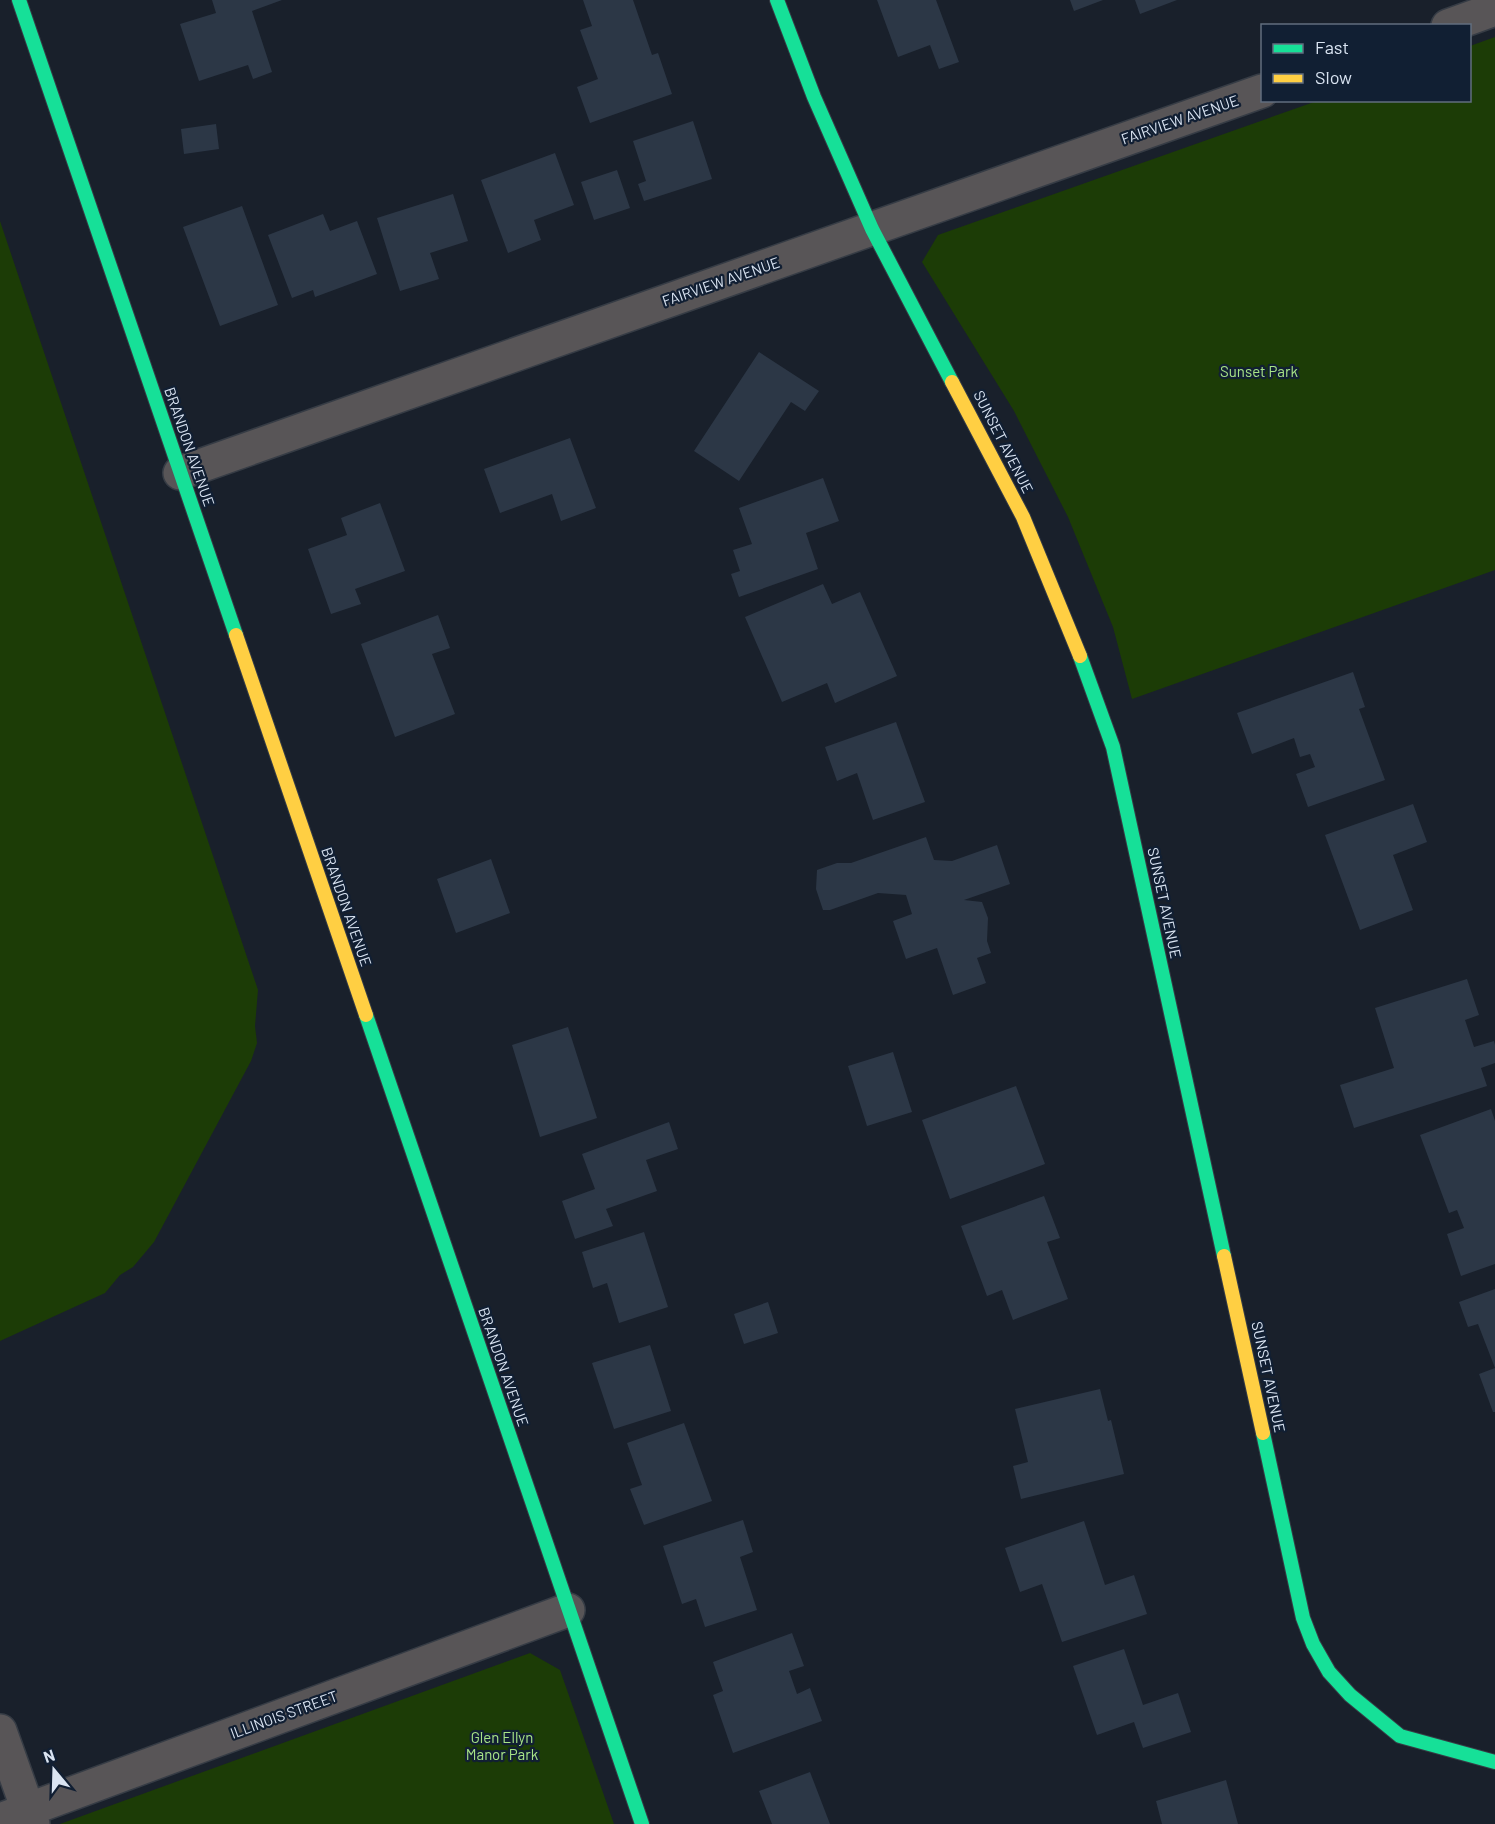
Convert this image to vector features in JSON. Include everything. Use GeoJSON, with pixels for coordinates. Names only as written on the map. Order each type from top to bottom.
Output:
{"type":"FeatureCollection","features":[{"type":"Feature","properties":{"kind":"street","name":"BRANDON AVENUE"},"geometry":{"type":"LineString","coordinates":[[19,0],[642,1824]]}},
{"type":"Feature","properties":{"kind":"street","name":"SUNSET AVENUE"},"geometry":{"type":"LineString","coordinates":[[777,0],[814,97],[872,229],[1023,517],[1077,647],[1113,747],[1303,1618],[1313,1644],[1329,1672],[1350,1695],[1400,1736],[1495,1762]]}},
{"type":"Feature","properties":{"kind":"street"},"geometry":{"type":"LineString","coordinates":[[1454,24],[1495,9]]}},
{"type":"Feature","properties":{"kind":"street","name":"FAIRVIEW AVENUE"},"geometry":{"type":"LineString","coordinates":[[180,473],[1261,92]]}},
{"type":"Feature","properties":{"kind":"street","name":"ILLINOIS STREET"},"geometry":{"type":"LineString","coordinates":[[20,1818],[568,1610]]}},
{"type":"Feature","properties":{"kind":"street"},"geometry":{"type":"LineString","coordinates":[[0,1731],[20,1818]]}},
{"type":"Feature","properties":{"kind":"green space","name":"Sunset Park"},"geometry":{"type":"Polygon","coordinates":[[[1495,37],[1495,570],[1132,699],[1113,627],[1068,517],[1014,411],[922,262],[938,235],[1314,102],[1471,102],[1471,46],[1495,37]]]}},
{"type":"Feature","properties":{"kind":"green space"},"geometry":{"type":"Polygon","coordinates":[[[0,221],[258,990],[255,1026],[257,1043],[251,1061],[154,1242],[133,1267],[120,1275],[105,1293],[0,1341],[0,221]]]}},
{"type":"Feature","properties":{"kind":"green space","name":"Glen Ellyn Manor Park"},"geometry":{"type":"Polygon","coordinates":[[[530,1653],[560,1670],[614,1824],[60,1824],[530,1653]]]}},
{"type":"Feature","properties":{"kind":"building"},"geometry":{"type":"Polygon","coordinates":[[[212,0],[282,0],[252,11],[272,72],[253,79],[248,65],[199,81],[180,24],[216,13],[212,0]]]}},
{"type":"Feature","properties":{"kind":"building"},"geometry":{"type":"Polygon","coordinates":[[[583,0],[633,0],[652,55],[658,53],[672,94],[590,123],[577,87],[598,79],[580,30],[592,26],[583,0]]]}},
{"type":"Feature","properties":{"kind":"building"},"geometry":{"type":"Polygon","coordinates":[[[877,0],[936,0],[959,62],[939,69],[930,45],[898,57],[877,0]]]}},
{"type":"Feature","properties":{"kind":"building"},"geometry":{"type":"Polygon","coordinates":[[[1070,0],[1103,0],[1074,11],[1070,0]]]}},
{"type":"Feature","properties":{"kind":"building"},"geometry":{"type":"Polygon","coordinates":[[[1135,0],[1177,0],[1140,14],[1135,0]]]}},
{"type":"Feature","properties":{"kind":"building"},"geometry":{"type":"Polygon","coordinates":[[[693,121],[712,179],[644,201],[638,184],[646,181],[633,141],[693,121]]]}},
{"type":"Feature","properties":{"kind":"building"},"geometry":{"type":"Polygon","coordinates":[[[216,124],[219,149],[184,154],[181,129],[216,124]]]}},
{"type":"Feature","properties":{"kind":"building"},"geometry":{"type":"Polygon","coordinates":[[[555,153],[574,205],[534,220],[541,240],[508,253],[481,180],[555,153]]]}},
{"type":"Feature","properties":{"kind":"building"},"geometry":{"type":"Polygon","coordinates":[[[617,170],[630,208],[594,220],[581,182],[617,170]]]}},
{"type":"Feature","properties":{"kind":"building"},"geometry":{"type":"Polygon","coordinates":[[[453,194],[468,241],[430,253],[439,279],[400,291],[377,218],[453,194]]]}},
{"type":"Feature","properties":{"kind":"building"},"geometry":{"type":"Polygon","coordinates":[[[242,206],[278,305],[220,326],[183,227],[242,206]]]}},
{"type":"Feature","properties":{"kind":"building"},"geometry":{"type":"Polygon","coordinates":[[[323,214],[330,231],[357,221],[377,274],[315,297],[313,290],[292,298],[268,235],[323,214]]]}},
{"type":"Feature","properties":{"kind":"building"},"geometry":{"type":"Polygon","coordinates":[[[759,352],[819,391],[805,411],[791,402],[739,481],[694,451],[759,352]]]}},
{"type":"Feature","properties":{"kind":"building"},"geometry":{"type":"Polygon","coordinates":[[[570,438],[596,508],[561,521],[552,494],[500,513],[484,469],[570,438]]]}},
{"type":"Feature","properties":{"kind":"building"},"geometry":{"type":"Polygon","coordinates":[[[823,478],[839,521],[806,533],[818,569],[739,597],[731,574],[740,571],[733,550],[752,544],[739,508],[823,478]]]}},
{"type":"Feature","properties":{"kind":"building"},"geometry":{"type":"Polygon","coordinates":[[[380,503],[405,571],[355,589],[361,604],[331,614],[308,549],[347,535],[341,518],[380,503]]]}},
{"type":"Feature","properties":{"kind":"building"},"geometry":{"type":"Polygon","coordinates":[[[823,584],[832,604],[860,592],[897,676],[835,703],[827,683],[782,702],[745,617],[823,584]]]}},
{"type":"Feature","properties":{"kind":"building"},"geometry":{"type":"Polygon","coordinates":[[[438,615],[450,648],[432,654],[455,714],[395,737],[361,644],[438,615]]]}},
{"type":"Feature","properties":{"kind":"building"},"geometry":{"type":"Polygon","coordinates":[[[1353,672],[1365,707],[1359,709],[1385,780],[1308,807],[1296,774],[1315,767],[1310,754],[1300,757],[1294,738],[1252,754],[1237,713],[1353,672]]]}},
{"type":"Feature","properties":{"kind":"building"},"geometry":{"type":"Polygon","coordinates":[[[896,722],[925,802],[873,820],[857,773],[837,781],[825,747],[896,722]]]}},
{"type":"Feature","properties":{"kind":"building"},"geometry":{"type":"Polygon","coordinates":[[[1413,804],[1427,842],[1393,855],[1413,910],[1360,930],[1325,835],[1413,804]]]}},
{"type":"Feature","properties":{"kind":"building"},"geometry":{"type":"Polygon","coordinates":[[[926,837],[934,860],[952,861],[997,845],[1010,884],[964,900],[982,902],[988,918],[987,941],[991,953],[977,958],[986,983],[953,995],[937,948],[906,959],[893,921],[912,914],[906,895],[878,893],[830,910],[823,910],[816,889],[817,870],[837,863],[851,863],[926,837]]]}},
{"type":"Feature","properties":{"kind":"building"},"geometry":{"type":"Polygon","coordinates":[[[491,859],[510,913],[456,933],[437,879],[491,859]]]}},
{"type":"Feature","properties":{"kind":"building"},"geometry":{"type":"Polygon","coordinates":[[[1467,979],[1479,1015],[1465,1020],[1474,1047],[1494,1041],[1495,1045],[1495,1063],[1481,1068],[1487,1086],[1354,1128],[1340,1085],[1394,1068],[1375,1008],[1467,979]]]}},
{"type":"Feature","properties":{"kind":"building"},"geometry":{"type":"Polygon","coordinates":[[[568,1027],[597,1118],[540,1137],[512,1045],[568,1027]]]}},
{"type":"Feature","properties":{"kind":"building"},"geometry":{"type":"Polygon","coordinates":[[[893,1052],[912,1112],[867,1126],[848,1066],[893,1052]]]}},
{"type":"Feature","properties":{"kind":"building"},"geometry":{"type":"Polygon","coordinates":[[[1016,1086],[1045,1164],[950,1199],[922,1120],[1016,1086]]]}},
{"type":"Feature","properties":{"kind":"building"},"geometry":{"type":"Polygon","coordinates":[[[1491,1109],[1495,1121],[1495,1264],[1461,1276],[1447,1234],[1464,1228],[1457,1210],[1449,1213],[1420,1135],[1491,1109]]]}},
{"type":"Feature","properties":{"kind":"building"},"geometry":{"type":"Polygon","coordinates":[[[669,1122],[678,1149],[646,1160],[657,1191],[606,1209],[613,1226],[575,1239],[562,1201],[595,1189],[582,1154],[669,1122]]]}},
{"type":"Feature","properties":{"kind":"building"},"geometry":{"type":"Polygon","coordinates":[[[1044,1196],[1060,1238],[1047,1242],[1068,1299],[1013,1320],[1002,1290],[987,1296],[961,1226],[1044,1196]]]}},
{"type":"Feature","properties":{"kind":"building"},"geometry":{"type":"Polygon","coordinates":[[[644,1232],[668,1307],[619,1323],[607,1283],[593,1288],[582,1252],[644,1232]]]}},
{"type":"Feature","properties":{"kind":"building"},"geometry":{"type":"Polygon","coordinates":[[[1495,1289],[1495,1368],[1478,1324],[1468,1327],[1459,1302],[1495,1289]]]}},
{"type":"Feature","properties":{"kind":"building"},"geometry":{"type":"Polygon","coordinates":[[[768,1302],[778,1333],[744,1344],[734,1314],[768,1302]]]}},
{"type":"Feature","properties":{"kind":"building"},"geometry":{"type":"Polygon","coordinates":[[[650,1345],[671,1411],[614,1429],[592,1363],[650,1345]]]}},
{"type":"Feature","properties":{"kind":"building"},"geometry":{"type":"Polygon","coordinates":[[[1495,1368],[1495,1412],[1493,1412],[1479,1374],[1495,1368]]]}},
{"type":"Feature","properties":{"kind":"building"},"geometry":{"type":"Polygon","coordinates":[[[1100,1389],[1108,1421],[1111,1420],[1124,1474],[1021,1499],[1013,1466],[1028,1462],[1015,1409],[1100,1389]]]}},
{"type":"Feature","properties":{"kind":"building"},"geometry":{"type":"Polygon","coordinates":[[[684,1423],[712,1501],[644,1525],[630,1489],[642,1485],[627,1443],[684,1423]]]}},
{"type":"Feature","properties":{"kind":"building"},"geometry":{"type":"Polygon","coordinates":[[[743,1520],[753,1552],[740,1557],[757,1610],[705,1627],[696,1599],[682,1604],[663,1546],[743,1520]]]}},
{"type":"Feature","properties":{"kind":"building"},"geometry":{"type":"Polygon","coordinates":[[[1084,1521],[1105,1585],[1134,1575],[1147,1614],[1062,1642],[1042,1584],[1020,1592],[1005,1548],[1084,1521]]]}},
{"type":"Feature","properties":{"kind":"building"},"geometry":{"type":"Polygon","coordinates":[[[792,1633],[804,1666],[789,1671],[797,1694],[810,1688],[822,1721],[733,1753],[713,1695],[723,1691],[713,1662],[792,1633]]]}},
{"type":"Feature","properties":{"kind":"building"},"geometry":{"type":"Polygon","coordinates":[[[1124,1649],[1143,1705],[1178,1693],[1191,1732],[1143,1748],[1134,1722],[1097,1735],[1073,1666],[1124,1649]]]}},
{"type":"Feature","properties":{"kind":"building"},"geometry":{"type":"Polygon","coordinates":[[[810,1772],[830,1824],[772,1824],[759,1791],[810,1772]]]}},
{"type":"Feature","properties":{"kind":"building"},"geometry":{"type":"Polygon","coordinates":[[[1226,1780],[1238,1824],[1162,1824],[1156,1801],[1226,1780]]]}},
{"type":"Feature","properties":{"kind":"traffic: fast"},"geometry":{"type":"LineString","coordinates":[[19,0],[236,635]]}},
{"type":"Feature","properties":{"kind":"traffic: fast"},"geometry":{"type":"LineString","coordinates":[[777,0],[814,97],[872,229],[952,382]]}},
{"type":"Feature","properties":{"kind":"traffic: fast"},"geometry":{"type":"LineString","coordinates":[[1080,656],[1113,747],[1224,1256]]}},
{"type":"Feature","properties":{"kind":"traffic: fast"},"geometry":{"type":"LineString","coordinates":[[366,1015],[642,1824]]}},
{"type":"Feature","properties":{"kind":"traffic: fast"},"geometry":{"type":"LineString","coordinates":[[1263,1433],[1303,1618],[1313,1644],[1329,1672],[1350,1695],[1400,1736],[1495,1762]]}},
{"type":"Feature","properties":{"kind":"traffic: slow"},"geometry":{"type":"LineString","coordinates":[[952,382],[1023,517],[1080,656]]}},
{"type":"Feature","properties":{"kind":"traffic: slow"},"geometry":{"type":"LineString","coordinates":[[236,635],[366,1015]]}},
{"type":"Feature","properties":{"kind":"traffic: slow"},"geometry":{"type":"LineString","coordinates":[[1224,1256],[1263,1433]]}}]}
